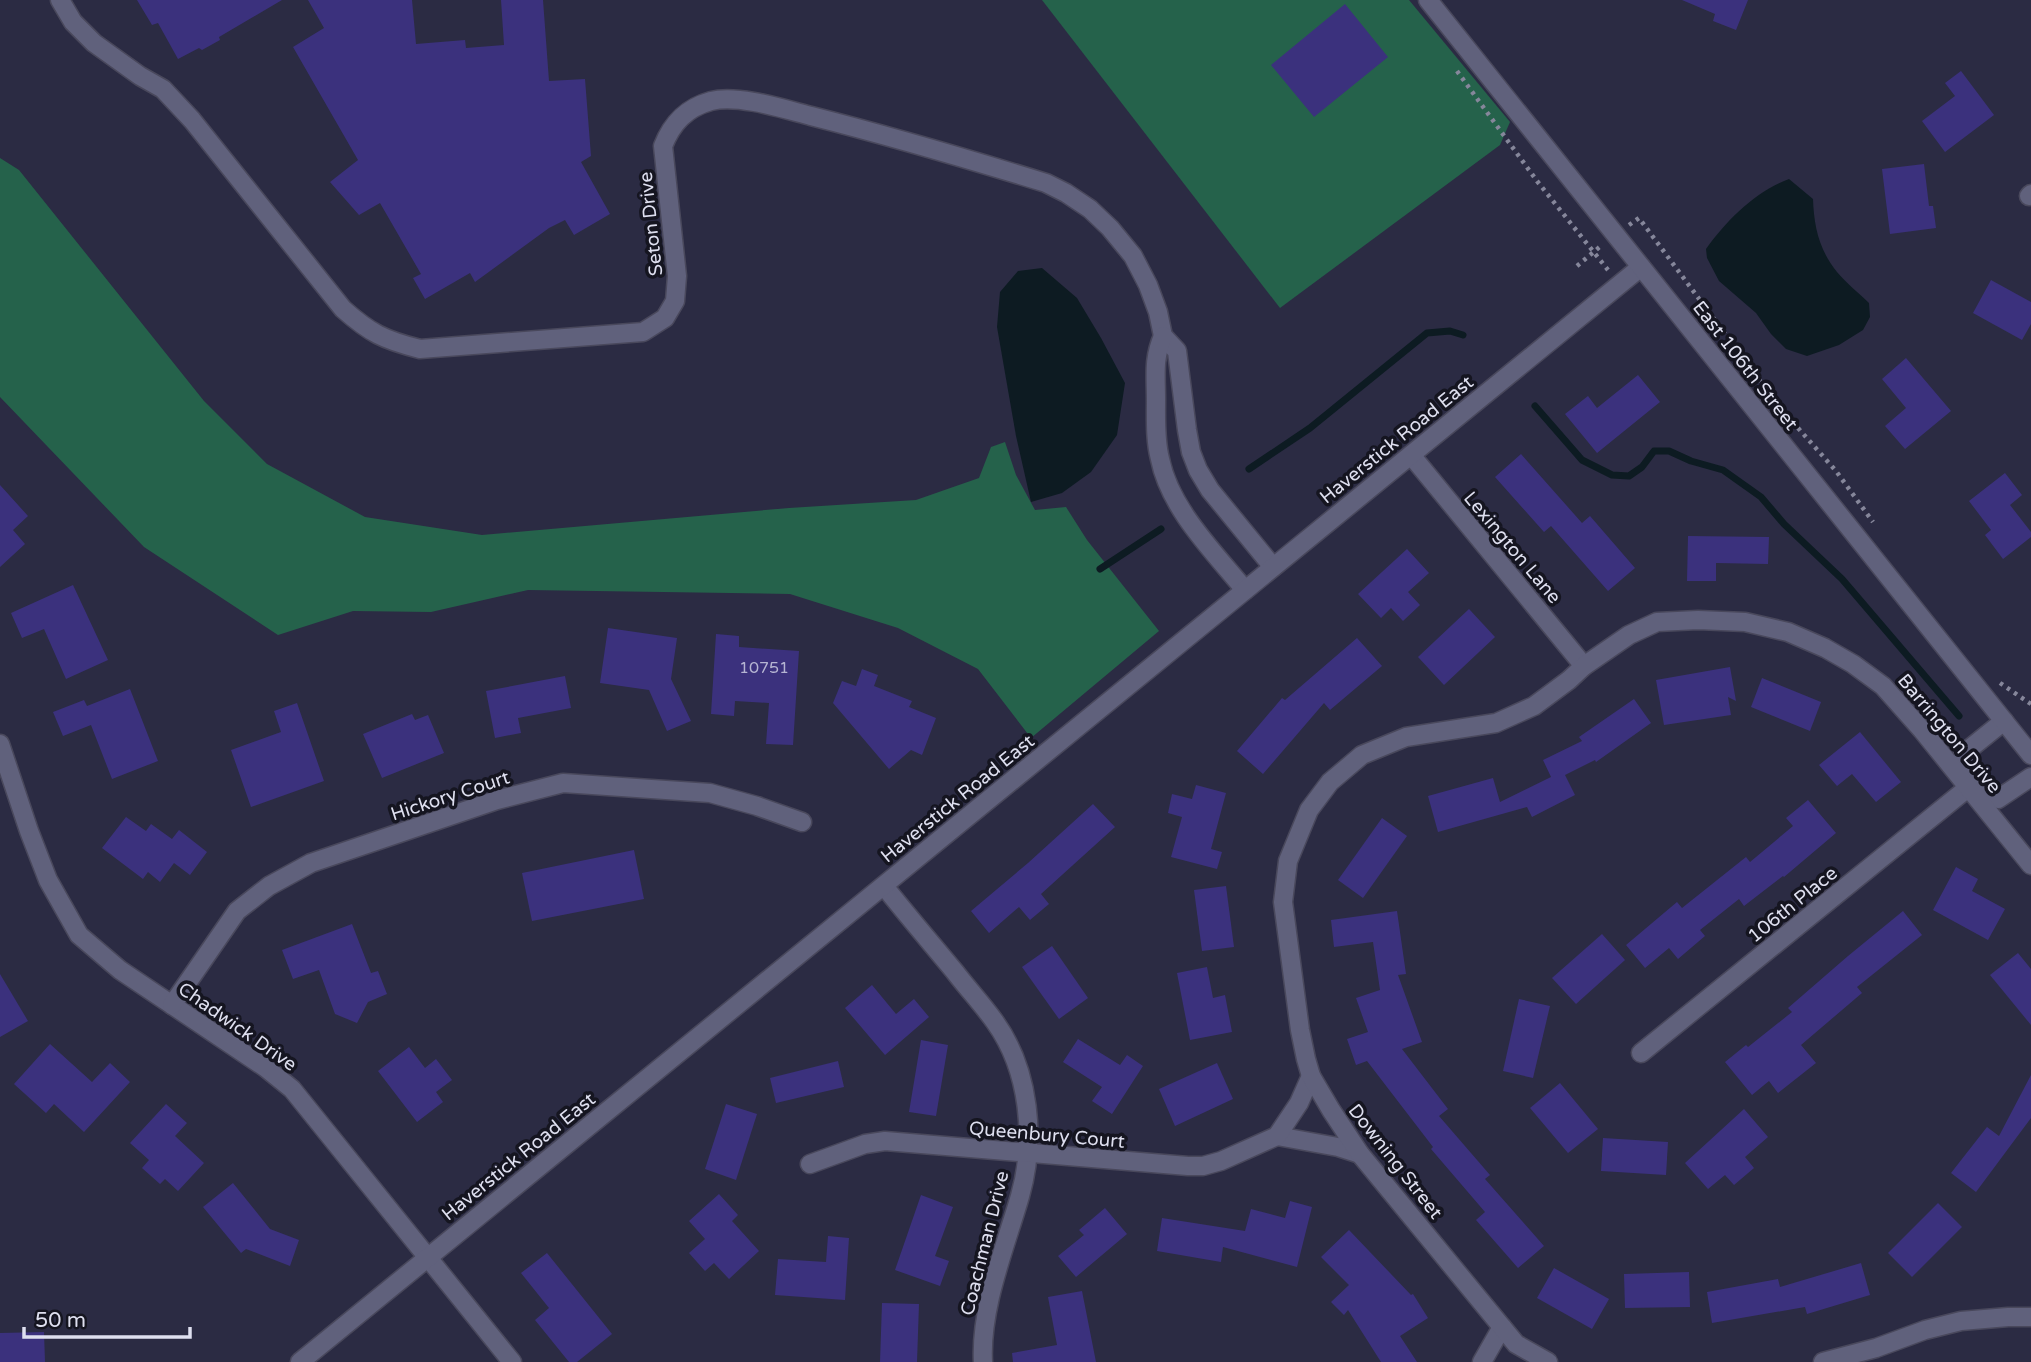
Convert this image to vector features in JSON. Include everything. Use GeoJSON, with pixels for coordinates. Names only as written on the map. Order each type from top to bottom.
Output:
{"type":"FeatureCollection","features":[{"type":"Feature","properties":{"kind":"street","name":"Seton Drive"},"geometry":{"type":"LineString","coordinates":[[60,0],[73,22],[94,43],[163,89],[192,120],[343,309],[363,328],[388,341],[420,349],[643,332],[665,318],[675,301],[677,276],[663,146],[670,128],[681,118],[697,106],[714,101],[761,104],[852,126],[1046,183],[1090,209],[1133,256],[1148,285],[1163,336],[1177,351],[1187,430],[1198,470],[1210,490],[1273,567]]}},
{"type":"Feature","properties":{"kind":"street","name":"East 106th Street"},"geometry":{"type":"LineString","coordinates":[[1429,0],[2031,755]]}},
{"type":"Feature","properties":{"kind":"street","name":"Haverstick Road East"},"geometry":{"type":"LineString","coordinates":[[300,1362],[1641,267]]}},
{"type":"Feature","properties":{"kind":"street","name":"Seton Drive"},"geometry":{"type":"LineString","coordinates":[[1163,336],[1156,354],[1157,443],[1164,475],[1185,514],[1245,590]]}},
{"type":"Feature","properties":{"kind":"street","name":"Lexington Lane"},"geometry":{"type":"LineString","coordinates":[[1411,455],[1584,666]]}},
{"type":"Feature","properties":{"kind":"street","name":"Barrington Drive"},"geometry":{"type":"LineString","coordinates":[[1283,902],[1288,861],[1309,810],[1330,782],[1362,755],[1406,737],[1496,723],[1534,706],[1584,666],[1629,635],[1657,622],[1745,622],[1788,632],[1853,664],[1883,686],[1902,706],[2031,864]]}},
{"type":"Feature","properties":{"kind":"street"},"geometry":{"type":"LineString","coordinates":[[2004,721],[1963,754],[1969,787],[1998,799],[2031,777]]}},
{"type":"Feature","properties":{"kind":"street","name":"Chadwick Drive"},"geometry":{"type":"LineString","coordinates":[[0,744],[48,880],[79,935],[120,970],[266,1068],[292,1089],[512,1362]]}},
{"type":"Feature","properties":{"kind":"street","name":"Hickory Court"},"geometry":{"type":"LineString","coordinates":[[172,1005],[237,911],[269,886],[311,863],[497,800],[563,783],[710,793],[802,822]]}},
{"type":"Feature","properties":{"kind":"street","name":"106th Place"},"geometry":{"type":"LineString","coordinates":[[1641,1053],[1969,787]]}},
{"type":"Feature","properties":{"kind":"street","name":"Coachman Drive"},"geometry":{"type":"LineString","coordinates":[[884,886],[996,1023],[1021,1077],[1027,1153],[1022,1188],[985,1319],[983,1362]]}},
{"type":"Feature","properties":{"kind":"street","name":"Downing Street"},"geometry":{"type":"LineString","coordinates":[[1283,902],[1300,1030],[1311,1076],[1331,1111],[1360,1154],[1516,1344],[1548,1362]]}},
{"type":"Feature","properties":{"kind":"street"},"geometry":{"type":"LineString","coordinates":[[1311,1076],[1277,1136],[1338,1147],[1360,1154]]}},
{"type":"Feature","properties":{"kind":"street","name":"Queenbury Court"},"geometry":{"type":"LineString","coordinates":[[810,1164],[865,1144],[885,1141],[1196,1166],[1221,1161],[1277,1136]]}},
{"type":"Feature","properties":{"kind":"street"},"geometry":{"type":"LineString","coordinates":[[1823,1362],[1961,1321],[2031,1317]]}},
{"type":"Feature","properties":{"kind":"street"},"geometry":{"type":"LineString","coordinates":[[1482,1362],[1502,1327]]}},
{"type":"Feature","properties":{"kind":"path"},"geometry":{"type":"LineString","coordinates":[[1450,62],[1537,181],[1620,284]]}},
{"type":"Feature","properties":{"kind":"green space"},"geometry":{"type":"Polygon","coordinates":[[[1042,0],[1409,0],[1510,122],[1500,145],[1280,308],[1042,0]]]}},
{"type":"Feature","properties":{"kind":"green space"},"geometry":{"type":"Polygon","coordinates":[[[0,158],[19,170],[204,401],[267,464],[365,517],[482,535],[789,508],[916,500],[979,478],[991,447],[1005,442],[1016,475],[1035,510],[1066,507],[1087,540],[1159,631],[1031,738],[978,669],[898,628],[790,594],[528,590],[431,612],[353,611],[278,635],[144,547],[0,397],[0,158]]]}},
{"type":"Feature","properties":{"kind":"shaded area"},"geometry":{"type":"Polygon","coordinates":[[[1789,179],[1813,199],[1819,237],[1831,264],[1869,303],[1870,317],[1863,330],[1839,345],[1807,356],[1786,349],[1756,313],[1719,281],[1707,258],[1706,249],[1753,199],[1789,179]]]}},
{"type":"Feature","properties":{"kind":"shaded area"},"geometry":{"type":"Polygon","coordinates":[[[1042,268],[1077,298],[1125,383],[1117,435],[1091,472],[1062,493],[1031,502],[1016,436],[997,327],[1000,292],[1018,271],[1042,268]]]}},
{"type":"Feature","properties":{"kind":"building"},"geometry":{"type":"Polygon","coordinates":[[[137,0],[282,0],[219,37],[220,40],[178,59],[158,23],[152,25],[137,0]]]}},
{"type":"Feature","properties":{"kind":"building"},"geometry":{"type":"Polygon","coordinates":[[[308,0],[412,0],[416,44],[465,40],[466,48],[504,45],[501,0],[543,0],[549,81],[585,79],[591,156],[581,162],[610,214],[574,235],[565,220],[549,228],[475,282],[470,273],[425,299],[413,278],[421,274],[380,203],[359,215],[330,182],[358,160],[293,47],[324,28],[308,0]]]}},
{"type":"Feature","properties":{"kind":"building"},"geometry":{"type":"Polygon","coordinates":[[[1682,0],[1748,0],[1736,30],[1713,21],[1715,14],[1682,0]]]}},
{"type":"Feature","properties":{"kind":"building"},"geometry":{"type":"Polygon","coordinates":[[[1345,4],[1388,57],[1314,117],[1271,65],[1345,4]]]}},
{"type":"Feature","properties":{"kind":"building"},"geometry":{"type":"Polygon","coordinates":[[[1961,71],[1994,115],[1945,152],[1922,121],[1955,96],[1945,83],[1961,71]]]}},
{"type":"Feature","properties":{"kind":"building"},"geometry":{"type":"Polygon","coordinates":[[[1924,164],[1929,206],[1933,206],[1936,228],[1890,234],[1882,169],[1924,164]]]}},
{"type":"Feature","properties":{"kind":"building"},"geometry":{"type":"Polygon","coordinates":[[[1991,280],[2031,302],[2031,324],[2022,340],[1973,313],[1991,280]]]}},
{"type":"Feature","properties":{"kind":"building"},"geometry":{"type":"Polygon","coordinates":[[[1906,358],[1951,411],[1905,449],[1885,426],[1906,408],[1882,379],[1906,358]]]}},
{"type":"Feature","properties":{"kind":"building"},"geometry":{"type":"Polygon","coordinates":[[[1638,375],[1660,402],[1597,453],[1565,414],[1588,396],[1597,408],[1638,375]]]}},
{"type":"Feature","properties":{"kind":"building"},"geometry":{"type":"Polygon","coordinates":[[[1521,454],[1582,523],[1590,516],[1635,568],[1608,591],[1551,526],[1544,532],[1495,477],[1521,454]]]}},
{"type":"Feature","properties":{"kind":"building"},"geometry":{"type":"Polygon","coordinates":[[[2005,473],[2022,495],[2010,505],[2031,532],[2031,537],[2003,559],[1985,535],[1991,530],[1969,501],[2005,473]]]}},
{"type":"Feature","properties":{"kind":"building"},"geometry":{"type":"Polygon","coordinates":[[[0,485],[28,516],[13,530],[25,544],[0,567],[0,485]]]}},
{"type":"Feature","properties":{"kind":"building"},"geometry":{"type":"Polygon","coordinates":[[[1688,536],[1769,537],[1768,564],[1716,563],[1716,581],[1687,581],[1688,536]]]}},
{"type":"Feature","properties":{"kind":"building"},"geometry":{"type":"Polygon","coordinates":[[[1407,549],[1429,573],[1408,592],[1420,605],[1403,621],[1391,608],[1381,618],[1358,594],[1407,549]]]}},
{"type":"Feature","properties":{"kind":"building"},"geometry":{"type":"Polygon","coordinates":[[[73,585],[108,660],[66,679],[44,629],[22,638],[11,613],[73,585]]]}},
{"type":"Feature","properties":{"kind":"building"},"geometry":{"type":"Polygon","coordinates":[[[1469,609],[1495,637],[1444,685],[1418,657],[1469,609]]]}},
{"type":"Feature","properties":{"kind":"building"},"geometry":{"type":"Polygon","coordinates":[[[608,628],[677,638],[671,679],[691,721],[667,731],[649,690],[600,683],[608,628]]]}},
{"type":"Feature","properties":{"kind":"building"},"geometry":{"type":"Polygon","coordinates":[[[716,634],[739,636],[739,647],[799,651],[793,745],[766,744],[769,703],[735,701],[734,716],[711,714],[716,634]]]}},
{"type":"Feature","properties":{"kind":"building"},"geometry":{"type":"Polygon","coordinates":[[[1357,638],[1382,666],[1330,710],[1324,703],[1263,774],[1237,751],[1282,698],[1285,700],[1357,638]]]}},
{"type":"Feature","properties":{"kind":"building"},"geometry":{"type":"Polygon","coordinates":[[[1730,667],[1736,701],[1728,697],[1731,715],[1664,725],[1656,680],[1730,667]]]}},
{"type":"Feature","properties":{"kind":"building"},"geometry":{"type":"Polygon","coordinates":[[[862,669],[878,675],[874,686],[912,701],[909,707],[936,718],[922,755],[911,750],[889,769],[833,703],[842,681],[856,686],[862,669]]]}},
{"type":"Feature","properties":{"kind":"building"},"geometry":{"type":"Polygon","coordinates":[[[565,676],[571,708],[518,718],[521,733],[495,738],[486,691],[565,676]]]}},
{"type":"Feature","properties":{"kind":"building"},"geometry":{"type":"Polygon","coordinates":[[[1762,678],[1821,702],[1810,731],[1751,707],[1762,678]]]}},
{"type":"Feature","properties":{"kind":"building"},"geometry":{"type":"Polygon","coordinates":[[[130,689],[158,761],[112,779],[91,725],[63,736],[53,712],[84,700],[87,706],[130,689]]]}},
{"type":"Feature","properties":{"kind":"building"},"geometry":{"type":"Polygon","coordinates":[[[1634,699],[1651,723],[1596,762],[1595,760],[1565,775],[1575,795],[1532,817],[1527,807],[1438,832],[1428,796],[1493,778],[1500,802],[1551,777],[1543,760],[1582,741],[1579,737],[1634,699]]]}},
{"type":"Feature","properties":{"kind":"building"},"geometry":{"type":"Polygon","coordinates":[[[297,703],[324,781],[251,807],[231,750],[281,732],[274,711],[297,703]]]}},
{"type":"Feature","properties":{"kind":"building"},"geometry":{"type":"Polygon","coordinates":[[[412,714],[415,720],[428,715],[444,753],[382,778],[363,734],[412,714]]]}},
{"type":"Feature","properties":{"kind":"building"},"geometry":{"type":"Polygon","coordinates":[[[1860,732],[1901,782],[1876,802],[1852,774],[1837,786],[1819,765],[1860,732]]]}},
{"type":"Feature","properties":{"kind":"building"},"geometry":{"type":"Polygon","coordinates":[[[1196,785],[1226,793],[1211,849],[1222,852],[1217,869],[1171,857],[1182,817],[1168,813],[1172,794],[1192,799],[1196,785]]]}},
{"type":"Feature","properties":{"kind":"building"},"geometry":{"type":"Polygon","coordinates":[[[1808,800],[1836,833],[1784,877],[1744,906],[1739,899],[1700,930],[1705,936],[1678,959],[1669,948],[1645,968],[1626,945],[1677,902],[1682,908],[1746,857],[1750,862],[1793,826],[1786,818],[1808,800]]]}},
{"type":"Feature","properties":{"kind":"building"},"geometry":{"type":"Polygon","coordinates":[[[1093,804],[1115,827],[1041,894],[1049,904],[1030,920],[1019,907],[989,933],[971,911],[1093,804]]]}},
{"type":"Feature","properties":{"kind":"building"},"geometry":{"type":"Polygon","coordinates":[[[126,817],[146,831],[151,824],[172,839],[179,830],[207,852],[190,875],[174,863],[160,882],[148,872],[143,879],[102,848],[126,817]]]}},
{"type":"Feature","properties":{"kind":"building"},"geometry":{"type":"Polygon","coordinates":[[[1382,818],[1407,836],[1363,898],[1338,880],[1382,818]]]}},
{"type":"Feature","properties":{"kind":"building"},"geometry":{"type":"Polygon","coordinates":[[[634,850],[644,899],[532,921],[522,873],[634,850]]]}},
{"type":"Feature","properties":{"kind":"building"},"geometry":{"type":"Polygon","coordinates":[[[1956,867],[1978,879],[1972,891],[2005,909],[1988,940],[1933,910],[1956,867]]]}},
{"type":"Feature","properties":{"kind":"building"},"geometry":{"type":"Polygon","coordinates":[[[1226,886],[1234,947],[1202,951],[1194,890],[1226,886]]]}},
{"type":"Feature","properties":{"kind":"building"},"geometry":{"type":"Polygon","coordinates":[[[1397,911],[1406,974],[1398,975],[1422,1042],[1402,1049],[1448,1109],[1439,1116],[1490,1175],[1485,1179],[1544,1246],[1518,1268],[1476,1220],[1485,1212],[1431,1149],[1433,1147],[1367,1061],[1356,1065],[1347,1039],[1368,1032],[1356,998],[1380,990],[1373,942],[1334,947],[1331,920],[1397,911]]]}},
{"type":"Feature","properties":{"kind":"building"},"geometry":{"type":"Polygon","coordinates":[[[1903,911],[1922,935],[1857,987],[1862,993],[1801,1045],[1816,1063],[1778,1093],[1769,1081],[1752,1095],[1725,1062],[1792,1012],[1788,1008],[1903,911]]]}},
{"type":"Feature","properties":{"kind":"building"},"geometry":{"type":"Polygon","coordinates":[[[352,924],[371,973],[378,971],[387,994],[368,1002],[357,1023],[335,1014],[319,970],[293,979],[282,950],[352,924]]]}},
{"type":"Feature","properties":{"kind":"building"},"geometry":{"type":"Polygon","coordinates":[[[1602,934],[1625,960],[1576,1004],[1552,978],[1602,934]]]}},
{"type":"Feature","properties":{"kind":"building"},"geometry":{"type":"Polygon","coordinates":[[[1052,946],[1088,998],[1059,1019],[1022,967],[1052,946]]]}},
{"type":"Feature","properties":{"kind":"building"},"geometry":{"type":"Polygon","coordinates":[[[2018,953],[2031,969],[2031,1025],[1990,975],[2018,953]]]}},
{"type":"Feature","properties":{"kind":"building"},"geometry":{"type":"Polygon","coordinates":[[[1207,967],[1213,998],[1225,995],[1232,1032],[1190,1040],[1177,973],[1207,967]]]}},
{"type":"Feature","properties":{"kind":"building"},"geometry":{"type":"Polygon","coordinates":[[[0,974],[28,1021],[0,1037],[0,974]]]}},
{"type":"Feature","properties":{"kind":"building"},"geometry":{"type":"Polygon","coordinates":[[[872,985],[896,1014],[914,999],[929,1017],[885,1055],[845,1008],[872,985]]]}},
{"type":"Feature","properties":{"kind":"building"},"geometry":{"type":"Polygon","coordinates":[[[1519,999],[1550,1006],[1533,1078],[1503,1071],[1519,999]]]}},
{"type":"Feature","properties":{"kind":"building"},"geometry":{"type":"Polygon","coordinates":[[[1078,1039],[1120,1065],[1127,1055],[1143,1066],[1112,1114],[1092,1101],[1102,1087],[1063,1062],[1078,1039]]]}},
{"type":"Feature","properties":{"kind":"building"},"geometry":{"type":"Polygon","coordinates":[[[921,1040],[948,1045],[936,1116],[909,1112],[921,1040]]]}},
{"type":"Feature","properties":{"kind":"building"},"geometry":{"type":"Polygon","coordinates":[[[50,1044],[92,1082],[110,1063],[130,1082],[84,1132],[54,1104],[46,1113],[14,1084],[50,1044]]]}},
{"type":"Feature","properties":{"kind":"building"},"geometry":{"type":"Polygon","coordinates":[[[409,1047],[425,1068],[436,1059],[452,1080],[436,1092],[443,1102],[417,1122],[378,1071],[409,1047]]]}},
{"type":"Feature","properties":{"kind":"building"},"geometry":{"type":"Polygon","coordinates":[[[838,1061],[844,1087],[776,1103],[770,1078],[838,1061]]]}},
{"type":"Feature","properties":{"kind":"building"},"geometry":{"type":"Polygon","coordinates":[[[1217,1063],[1233,1099],[1175,1126],[1159,1089],[1217,1063]]]}},
{"type":"Feature","properties":{"kind":"building"},"geometry":{"type":"Polygon","coordinates":[[[2031,1075],[2031,1118],[1976,1192],[1951,1173],[1987,1127],[1999,1136],[2031,1075]]]}},
{"type":"Feature","properties":{"kind":"building"},"geometry":{"type":"Polygon","coordinates":[[[1560,1083],[1598,1129],[1568,1153],[1530,1108],[1560,1083]]]}},
{"type":"Feature","properties":{"kind":"building"},"geometry":{"type":"Polygon","coordinates":[[[166,1104],[187,1123],[175,1136],[204,1163],[178,1191],[165,1179],[160,1184],[142,1168],[149,1160],[130,1143],[166,1104]]]}},
{"type":"Feature","properties":{"kind":"building"},"geometry":{"type":"Polygon","coordinates":[[[726,1104],[757,1114],[736,1180],[705,1169],[726,1104]]]}},
{"type":"Feature","properties":{"kind":"building"},"geometry":{"type":"Polygon","coordinates":[[[1744,1109],[1768,1137],[1745,1157],[1754,1168],[1734,1185],[1725,1175],[1708,1189],[1685,1163],[1744,1109]]]}},
{"type":"Feature","properties":{"kind":"building"},"geometry":{"type":"Polygon","coordinates":[[[1603,1138],[1668,1142],[1666,1175],[1601,1171],[1603,1138]]]}},
{"type":"Feature","properties":{"kind":"building"},"geometry":{"type":"Polygon","coordinates":[[[233,1183],[270,1229],[299,1240],[290,1266],[246,1249],[241,1253],[203,1207],[233,1183]]]}},
{"type":"Feature","properties":{"kind":"building"},"geometry":{"type":"Polygon","coordinates":[[[719,1194],[738,1215],[732,1221],[759,1251],[729,1279],[714,1263],[705,1271],[689,1253],[705,1239],[689,1221],[719,1194]]]}},
{"type":"Feature","properties":{"kind":"building"},"geometry":{"type":"Polygon","coordinates":[[[921,1195],[953,1207],[935,1256],[949,1261],[940,1286],[895,1270],[921,1195]]]}},
{"type":"Feature","properties":{"kind":"building"},"geometry":{"type":"Polygon","coordinates":[[[1290,1201],[1312,1207],[1297,1267],[1223,1247],[1221,1262],[1157,1251],[1162,1218],[1245,1231],[1251,1209],[1285,1218],[1290,1201]]]}},
{"type":"Feature","properties":{"kind":"building"},"geometry":{"type":"Polygon","coordinates":[[[1938,1203],[1962,1227],[1912,1277],[1888,1253],[1938,1203]]]}},
{"type":"Feature","properties":{"kind":"building"},"geometry":{"type":"Polygon","coordinates":[[[1105,1208],[1127,1234],[1076,1277],[1058,1256],[1084,1235],[1079,1230],[1105,1208]]]}},
{"type":"Feature","properties":{"kind":"building"},"geometry":{"type":"Polygon","coordinates":[[[1349,1230],[1411,1295],[1413,1294],[1428,1318],[1400,1336],[1417,1362],[1381,1362],[1348,1310],[1344,1315],[1331,1302],[1349,1285],[1321,1257],[1349,1230]]]}},
{"type":"Feature","properties":{"kind":"building"},"geometry":{"type":"Polygon","coordinates":[[[828,1236],[849,1238],[845,1300],[775,1295],[778,1259],[826,1262],[828,1236]]]}},
{"type":"Feature","properties":{"kind":"building"},"geometry":{"type":"Polygon","coordinates":[[[547,1253],[612,1334],[577,1362],[569,1362],[535,1320],[549,1308],[521,1273],[547,1253]]]}},
{"type":"Feature","properties":{"kind":"building"},"geometry":{"type":"Polygon","coordinates":[[[1861,1263],[1870,1295],[1807,1314],[1805,1307],[1712,1323],[1707,1292],[1778,1279],[1780,1287],[1861,1263]]]}},
{"type":"Feature","properties":{"kind":"building"},"geometry":{"type":"Polygon","coordinates":[[[1554,1268],[1609,1299],[1592,1329],[1537,1298],[1554,1268]]]}},
{"type":"Feature","properties":{"kind":"building"},"geometry":{"type":"Polygon","coordinates":[[[1689,1272],[1690,1307],[1625,1308],[1624,1274],[1689,1272]]]}},
{"type":"Feature","properties":{"kind":"building"},"geometry":{"type":"Polygon","coordinates":[[[1082,1291],[1096,1362],[1013,1362],[1012,1353],[1057,1345],[1048,1297],[1082,1291]]]}},
{"type":"Feature","properties":{"kind":"building"},"geometry":{"type":"Polygon","coordinates":[[[882,1303],[919,1304],[917,1362],[880,1362],[882,1303]]]}},
{"type":"Feature","properties":{"kind":"building"},"geometry":{"type":"Polygon","coordinates":[[[44,1332],[45,1362],[0,1362],[0,1333],[44,1332]]]}},
{"type":"Feature","properties":{"kind":"waterway"},"geometry":{"type":"LineString","coordinates":[[1249,469],[1310,428],[1427,333],[1450,331],[1463,335]]}},
{"type":"Feature","properties":{"kind":"waterway"},"geometry":{"type":"LineString","coordinates":[[1535,406],[1582,460],[1612,475],[1629,476],[1642,467],[1654,451],[1669,451],[1691,461],[1723,470],[1761,497],[1784,524],[1842,579],[1959,716]]}},
{"type":"Feature","properties":{"kind":"waterway"},"geometry":{"type":"LineString","coordinates":[[1100,569],[1161,529]]}}]}
